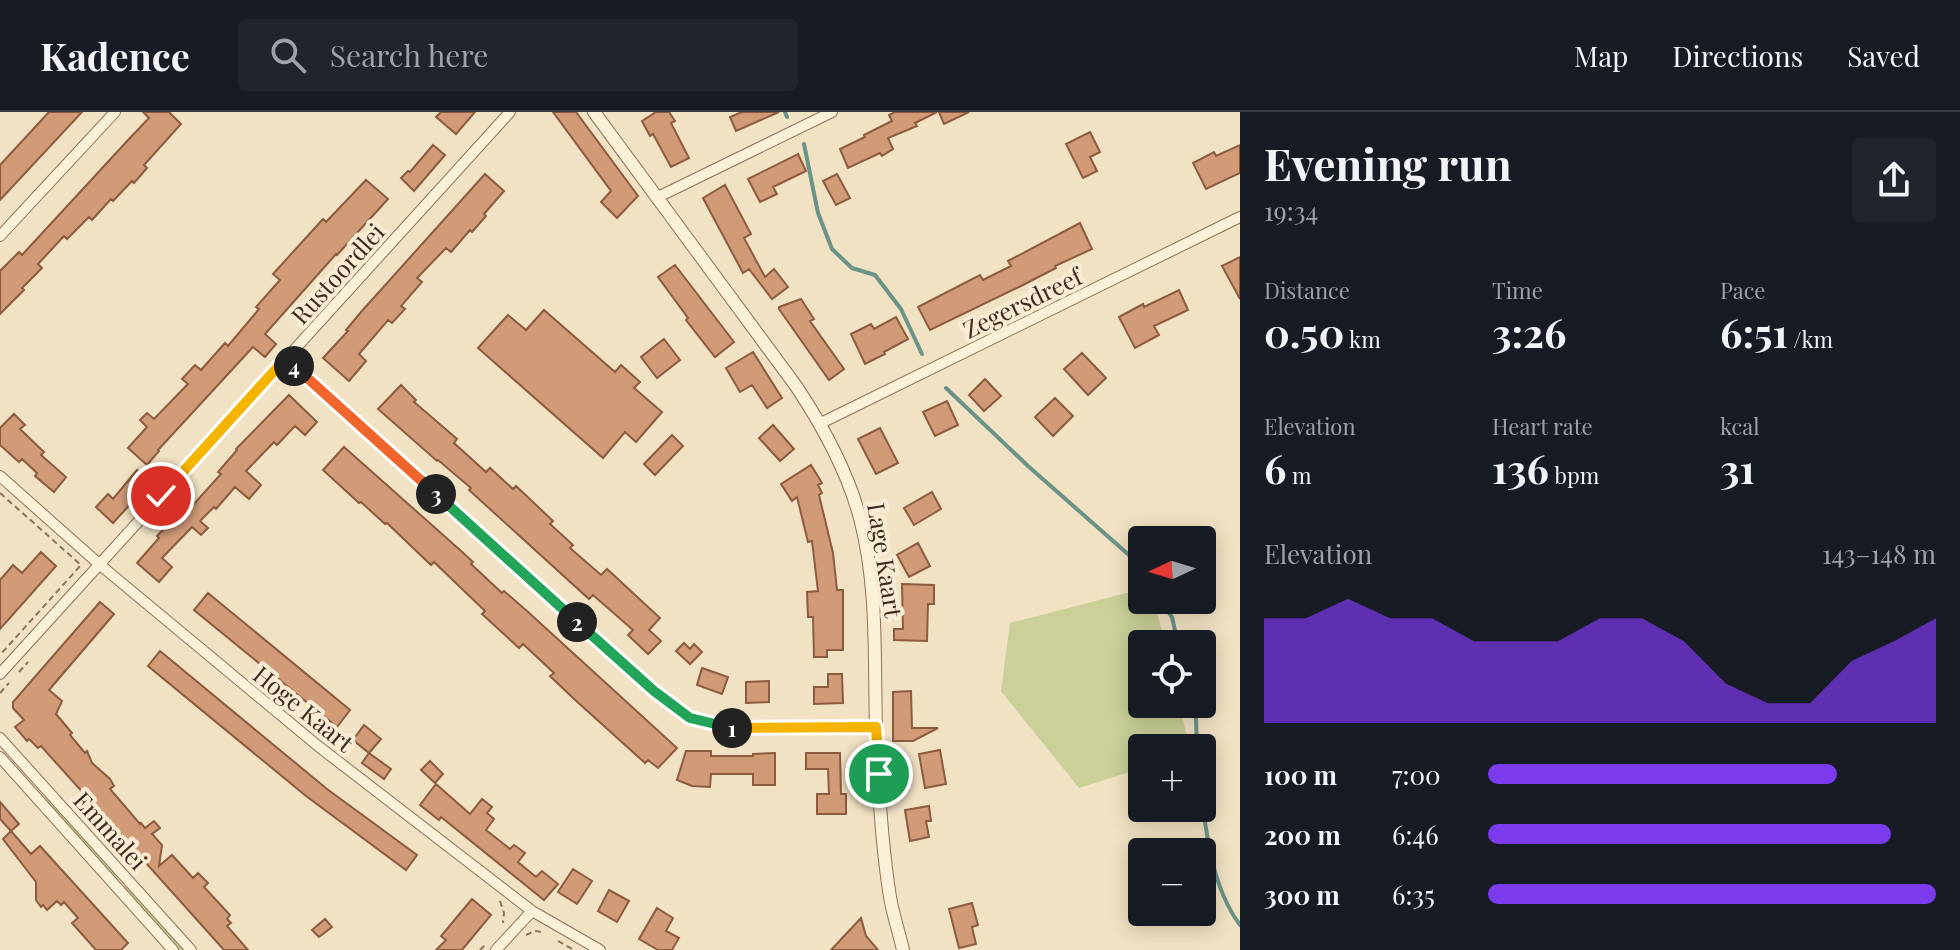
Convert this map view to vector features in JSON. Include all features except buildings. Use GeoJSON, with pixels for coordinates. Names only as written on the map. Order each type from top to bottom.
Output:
{"type":"FeatureCollection","features":[{"type":"Feature","properties":{"kind":"street"},"geometry":{"type":"LineString","coordinates":[[0,236],[115,112]]}},
{"type":"Feature","properties":{"kind":"street","name":"Rustoordlei"},"geometry":{"type":"LineString","coordinates":[[0,674],[510,112]]}},
{"type":"Feature","properties":{"kind":"street","name":"Lage Kaart"},"geometry":{"type":"LineString","coordinates":[[594,112],[796,386],[821,423],[853,495],[862,525],[870,576],[885,852],[891,899],[903,950]]}},
{"type":"Feature","properties":{"kind":"street"},"geometry":{"type":"LineString","coordinates":[[658,197],[832,112]]}},
{"type":"Feature","properties":{"kind":"street","name":"Zegersdreef"},"geometry":{"type":"LineString","coordinates":[[821,423],[1240,217]]}},
{"type":"Feature","properties":{"kind":"street"},"geometry":{"type":"LineString","coordinates":[[285,359],[654,691],[690,718],[728,727],[876,727]]}},
{"type":"Feature","properties":{"kind":"street","name":"Hoge Kaart"},"geometry":{"type":"LineString","coordinates":[[0,476],[99,564],[318,746],[532,911],[600,950]]}},
{"type":"Feature","properties":{"kind":"street","name":"Emmalei"},"geometry":{"type":"LineString","coordinates":[[0,738],[191,950]]}},
{"type":"Feature","properties":{"kind":"street","name":"Emmalei"},"geometry":{"type":"LineString","coordinates":[[0,757],[173,950]]}},
{"type":"Feature","properties":{"kind":"street"},"geometry":{"type":"LineString","coordinates":[[496,950],[532,911]]}},
{"type":"Feature","properties":{"kind":"path"},"geometry":{"type":"LineString","coordinates":[[0,493],[81,565],[0,655]]}},
{"type":"Feature","properties":{"kind":"path"},"geometry":{"type":"LineString","coordinates":[[0,693],[33,657]]}},
{"type":"Feature","properties":{"kind":"path"},"geometry":{"type":"LineString","coordinates":[[497,896],[503,909],[503,923]]}},
{"type":"Feature","properties":{"kind":"path"},"geometry":{"type":"LineString","coordinates":[[521,940],[535,931],[545,932]]}},
{"type":"Feature","properties":{"kind":"path"},"geometry":{"type":"LineString","coordinates":[[551,936],[574,950]]}},
{"type":"Feature","properties":{"kind":"green space"},"geometry":{"type":"Polygon","coordinates":[[[1128,593],[1128,614],[1158,614],[1162,630],[1128,630],[1128,718],[1182,718],[1186,734],[1128,734],[1128,772],[1079,788],[1001,691],[1010,623],[1128,593]]]}},
{"type":"Feature","properties":{"kind":"green space"},"geometry":{"type":"Polygon","coordinates":[[[47,796],[120,878],[119,879],[44,799],[47,796]]]}},
{"type":"Feature","properties":{"kind":"green space"},"geometry":{"type":"Polygon","coordinates":[[[126,885],[187,950],[178,950],[123,887],[126,885]]]}},
{"type":"Feature","properties":{"kind":"waterway"},"geometry":{"type":"LineString","coordinates":[[785,112],[787,117]]}},
{"type":"Feature","properties":{"kind":"waterway"},"geometry":{"type":"LineString","coordinates":[[804,144],[818,213],[832,249],[852,268],[875,275],[901,309],[922,354]]}},
{"type":"Feature","properties":{"kind":"waterway"},"geometry":{"type":"LineString","coordinates":[[946,388],[1128,554]]}},
{"type":"Feature","properties":{"kind":"waterway"},"geometry":{"type":"LineString","coordinates":[[1170,614],[1175,630]]}},
{"type":"Feature","properties":{"kind":"waterway"},"geometry":{"type":"LineString","coordinates":[[1196,718],[1197,734]]}},
{"type":"Feature","properties":{"kind":"waterway"},"geometry":{"type":"LineString","coordinates":[[1205,822],[1218,881],[1240,925]]}},
{"type":"Feature","properties":{"kind":"route"},"geometry":{"type":"LineString","coordinates":[[161,496],[285,359],[654,691],[690,718],[728,727],[876,727],[879,774]]}}]}
